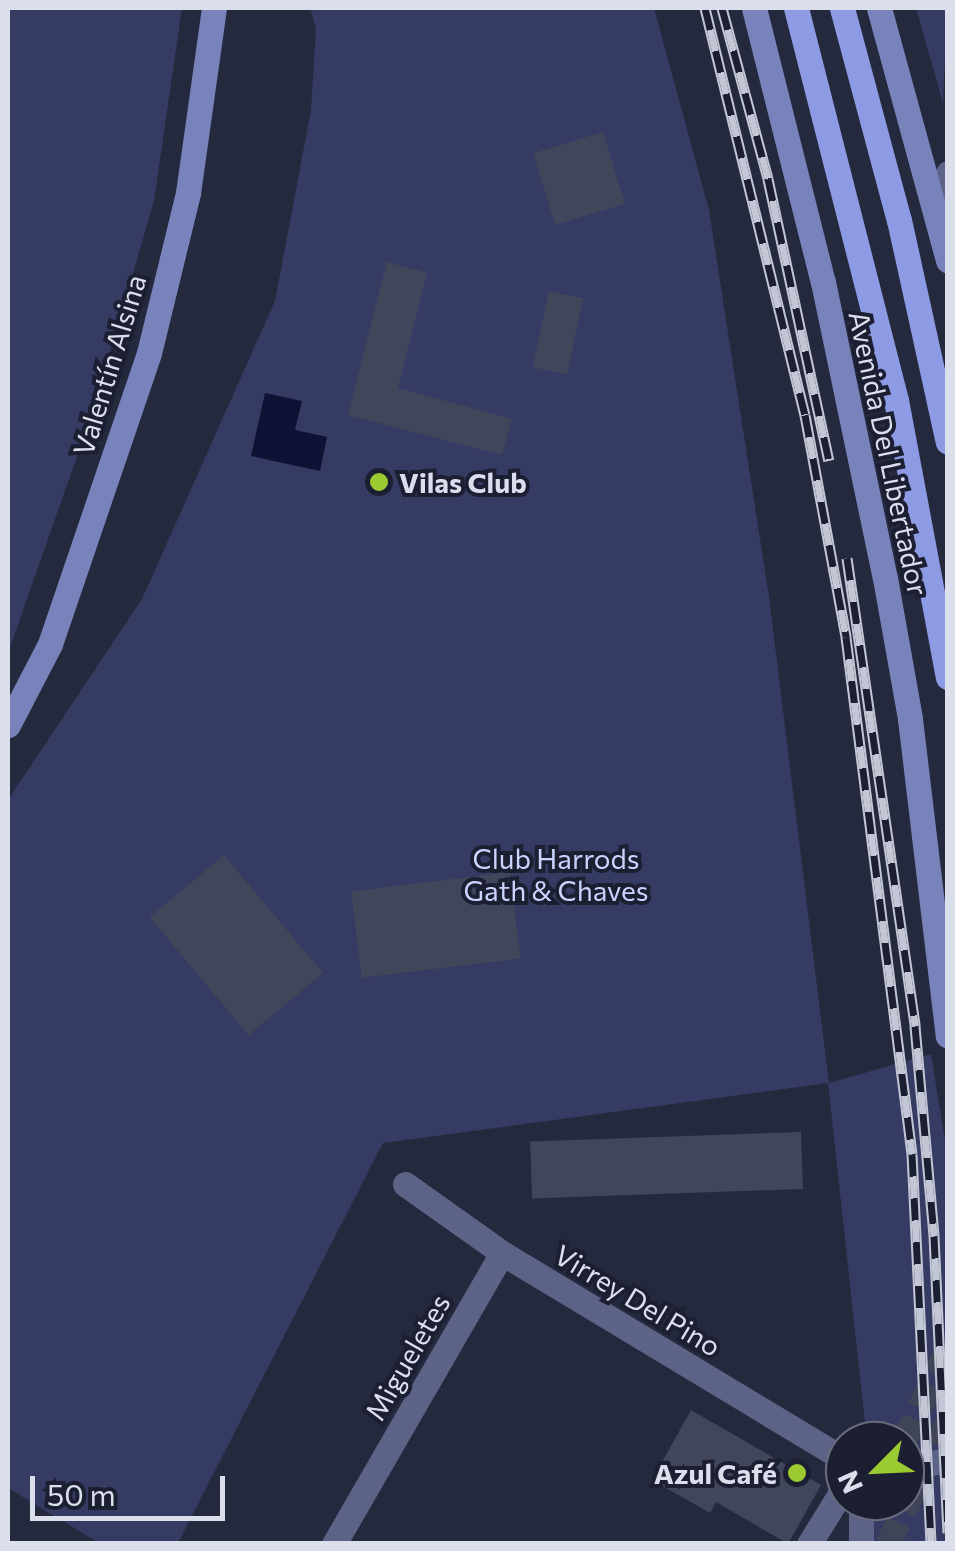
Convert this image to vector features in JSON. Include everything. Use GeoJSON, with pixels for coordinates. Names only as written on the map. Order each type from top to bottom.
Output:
{"type":"FeatureCollection","features":[{"type":"Feature","properties":{"kind":"main road","name":"Valentín Alsina"},"geometry":{"type":"LineString","coordinates":[[8,724],[50,644],[149,352],[188,192],[214,8]]}},
{"type":"Feature","properties":{"kind":"main road","name":"Avenida Del Libertador"},"geometry":{"type":"LineString","coordinates":[[754,8],[823,282],[882,560],[910,719],[948,1036]]}},
{"type":"Feature","properties":{"kind":"main road","name":"Avenida Del Libertador"},"geometry":{"type":"LineString","coordinates":[[796,8],[896,400],[948,677]]}},
{"type":"Feature","properties":{"kind":"main road"},"geometry":{"type":"LineString","coordinates":[[842,8],[900,220],[948,442]]}},
{"type":"Feature","properties":{"kind":"main road"},"geometry":{"type":"LineString","coordinates":[[879,8],[948,262]]}},
{"type":"Feature","properties":{"kind":"street"},"geometry":{"type":"LineString","coordinates":[[936,208],[948,173]]}},
{"type":"Feature","properties":{"kind":"street","name":"Virrey Del Pino"},"geometry":{"type":"LineString","coordinates":[[405,1184],[502,1252],[825,1448]]}},
{"type":"Feature","properties":{"kind":"street","name":"Migueletes"},"geometry":{"type":"LineString","coordinates":[[334,1544],[502,1252]]}},
{"type":"Feature","properties":{"kind":"street"},"geometry":{"type":"LineString","coordinates":[[809,1544],[825,1518]]}},
{"type":"Feature","properties":{"kind":"street"},"geometry":{"type":"LineString","coordinates":[[822,1544],[833,1544]]}},
{"type":"Feature","properties":{"kind":"green space"},"geometry":{"type":"Polygon","coordinates":[[[8,8],[182,8],[154,201],[92,414],[8,653],[8,8]]]}},
{"type":"Feature","properties":{"kind":"green space","name":"Club Harrods Gath & Chaves"},"geometry":{"type":"Polygon","coordinates":[[[310,8],[654,8],[709,210],[769,597],[829,1083],[931,1054],[948,1159],[947,1543],[868,1543],[867,1521],[925,1521],[925,1421],[865,1421],[828,1083],[383,1143],[178,1543],[99,1543],[8,1488],[8,800],[142,599],[275,301],[311,110],[316,28],[310,8]]]}},
{"type":"Feature","properties":{"kind":"green space"},"geometry":{"type":"Polygon","coordinates":[[[916,8],[947,8],[943,103],[916,8]]]}},
{"type":"Feature","properties":{"kind":"shaded area"},"geometry":{"type":"Polygon","coordinates":[[[265,393],[302,401],[295,430],[327,437],[320,471],[251,456],[265,393]]]}},
{"type":"Feature","properties":{"kind":"building"},"geometry":{"type":"Polygon","coordinates":[[[603,132],[625,204],[555,225],[533,153],[603,132]]]}},
{"type":"Feature","properties":{"kind":"building"},"geometry":{"type":"Polygon","coordinates":[[[387,262],[427,273],[398,388],[512,419],[502,455],[348,415],[387,262]]]}},
{"type":"Feature","properties":{"kind":"building"},"geometry":{"type":"Polygon","coordinates":[[[549,291],[583,298],[567,375],[533,367],[549,291]]]}},
{"type":"Feature","properties":{"kind":"building"},"geometry":{"type":"Polygon","coordinates":[[[224,855],[323,973],[249,1035],[150,917],[224,855]]]}},
{"type":"Feature","properties":{"kind":"building"},"geometry":{"type":"Polygon","coordinates":[[[510,872],[521,958],[362,978],[351,891],[510,872]]]}},
{"type":"Feature","properties":{"kind":"building"},"geometry":{"type":"Polygon","coordinates":[[[801,1132],[803,1189],[532,1198],[530,1141],[801,1132]]]}},
{"type":"Feature","properties":{"kind":"building"},"geometry":{"type":"Polygon","coordinates":[[[691,1410],[821,1485],[788,1544],[716,1502],[710,1513],[652,1480],[691,1410]]]}},
{"type":"Feature","properties":{"kind":"tunnel"},"geometry":{"type":"LineString","coordinates":[[913,1421],[948,1348]]}},
{"type":"Feature","properties":{"kind":"tunnel"},"geometry":{"type":"LineString","coordinates":[[888,1544],[948,1421]]}},
{"type":"Feature","properties":{"kind":"railway"},"geometry":{"type":"LineString","coordinates":[[705,8],[805,415],[846,637],[912,1154],[931,1544]]}},
{"type":"Feature","properties":{"kind":"railway"},"geometry":{"type":"LineString","coordinates":[[722,8],[768,179],[829,460]]}},
{"type":"Feature","properties":{"kind":"railway"},"geometry":{"type":"LineString","coordinates":[[847,558],[915,1026],[934,1236],[948,1533]]}},
{"type":"Feature","properties":{"kind":"place","name":"Vilas Club"},"geometry":{"type":"Point","coordinates":[379,482]}},
{"type":"Feature","properties":{"kind":"place","name":"Azul Café"},"geometry":{"type":"Point","coordinates":[797,1473]}}]}
